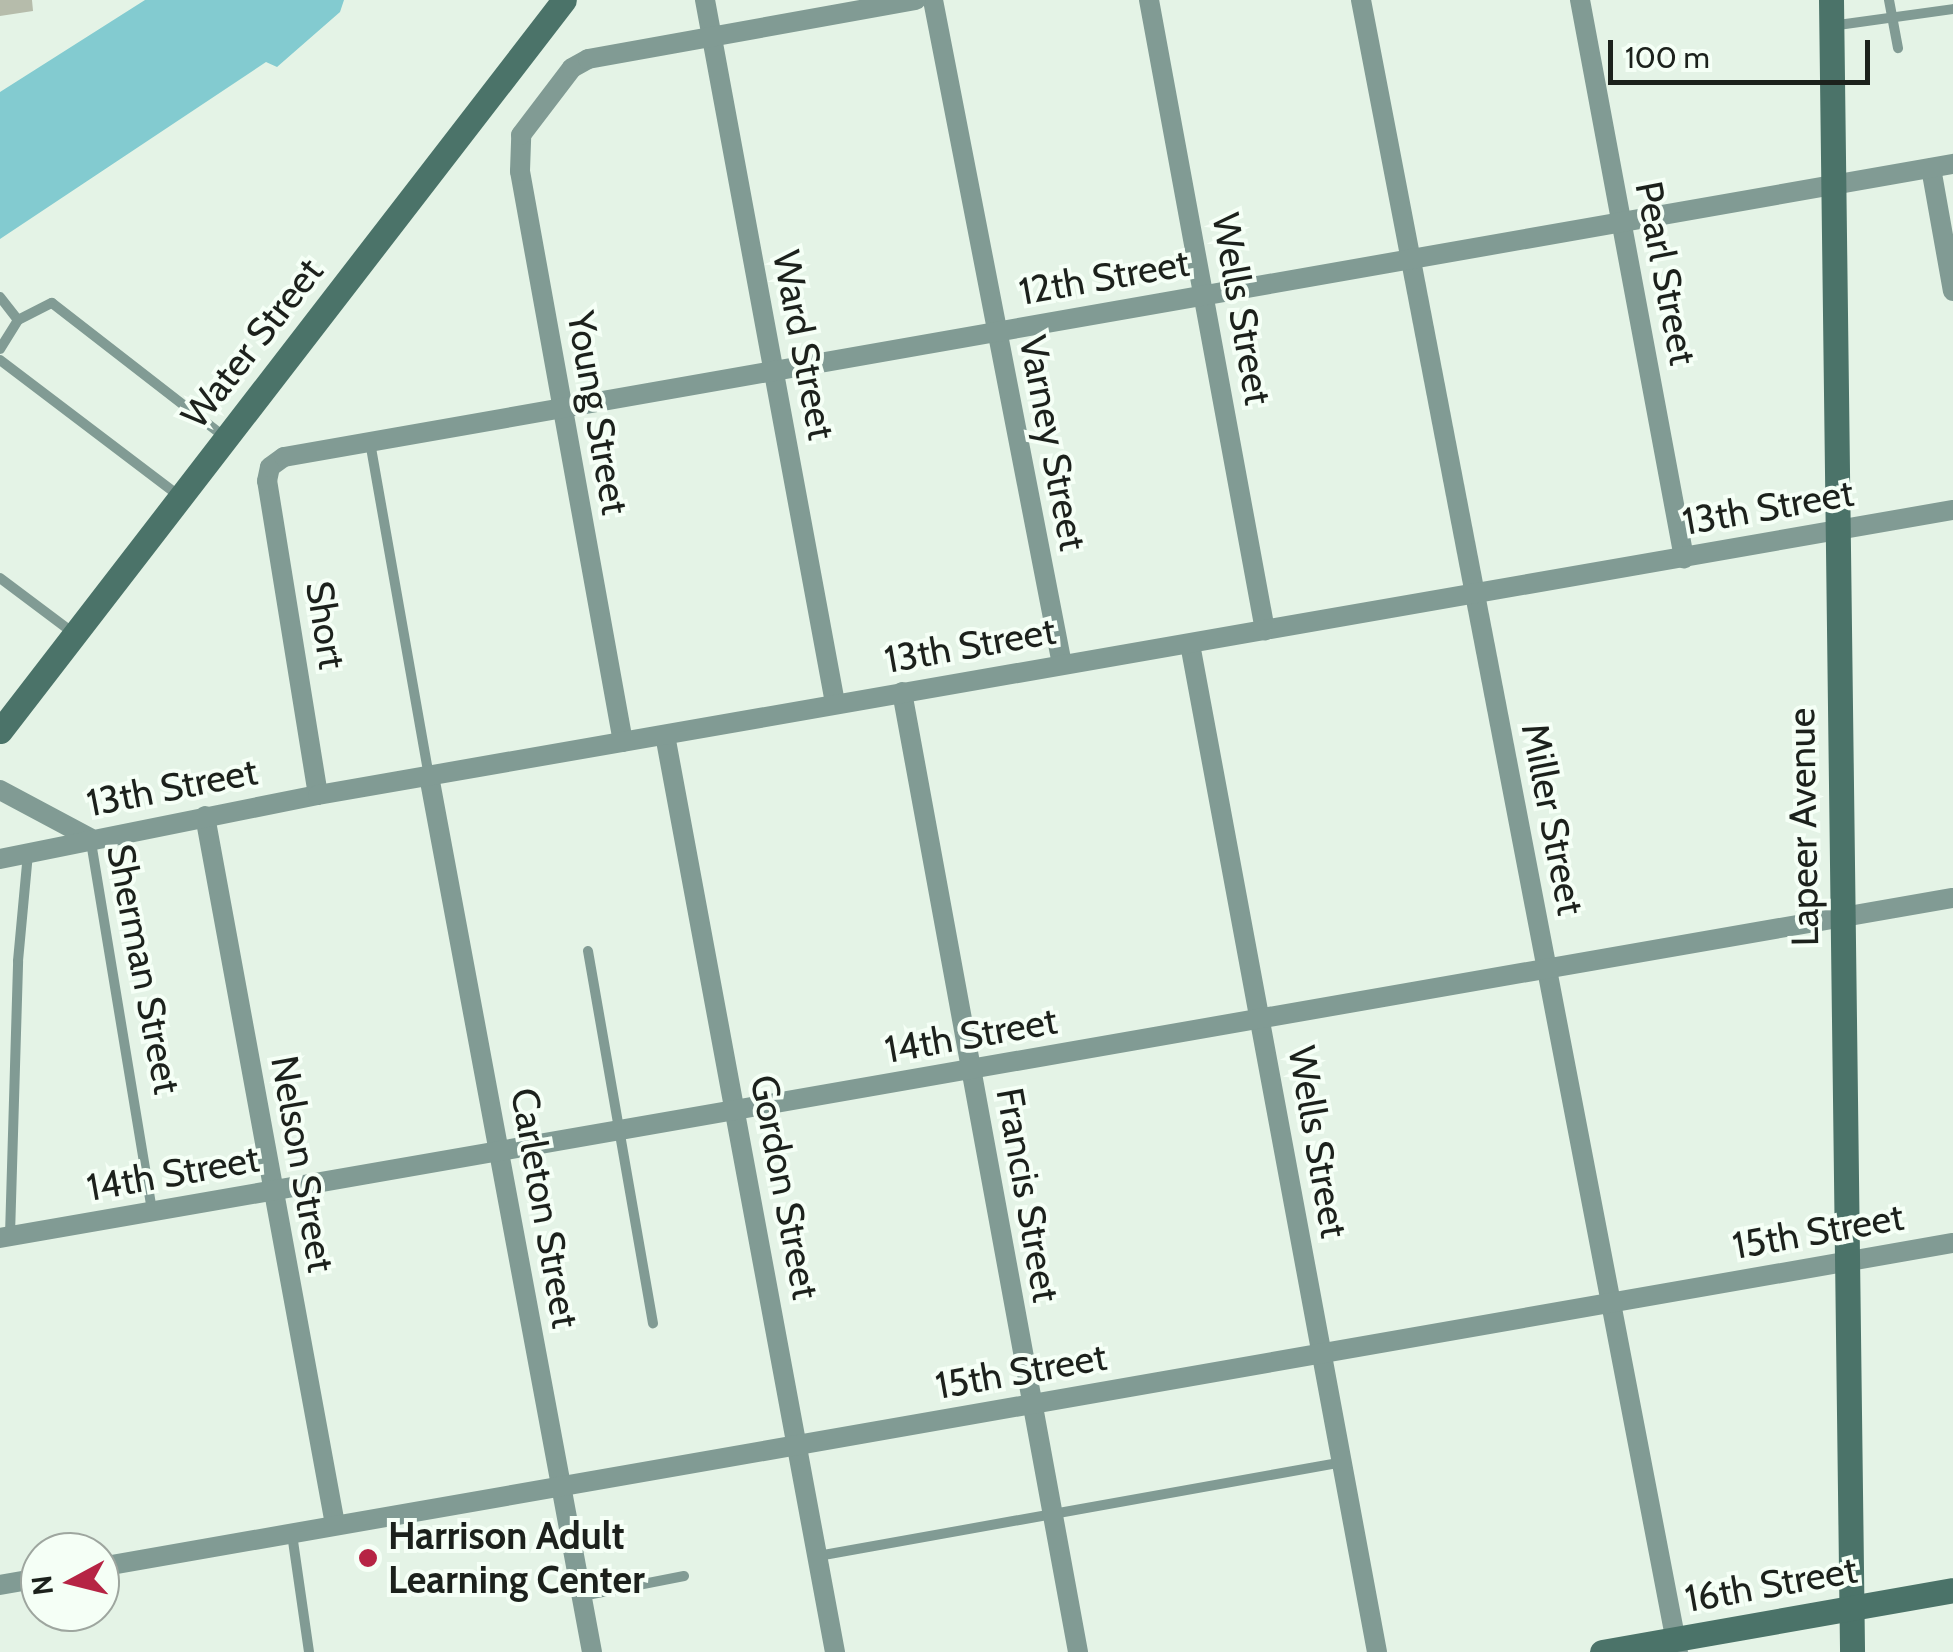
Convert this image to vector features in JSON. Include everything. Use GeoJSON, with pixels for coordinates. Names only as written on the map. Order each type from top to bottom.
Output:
{"type":"FeatureCollection","features":[{"type":"Feature","properties":{"kind":"main road","name":"Water Street"},"geometry":{"type":"LineString","coordinates":[[0,732],[72,632],[181,497],[564,0]]}},
{"type":"Feature","properties":{"kind":"main road","name":"Lapeer Avenue"},"geometry":{"type":"LineString","coordinates":[[1831,13],[1844,1262],[1852,1652]]}},
{"type":"Feature","properties":{"kind":"main road","name":"16th Street"},"geometry":{"type":"LineString","coordinates":[[1602,1652],[1676,1646],[1851,1607],[1953,1590]]}},
{"type":"Feature","properties":{"kind":"street","name":"Ward Street"},"geometry":{"type":"LineString","coordinates":[[705,0],[835,703]]}},
{"type":"Feature","properties":{"kind":"street","name":"Young Street"},"geometry":{"type":"LineString","coordinates":[[623,742],[518,149],[544,101],[572,68],[588,59],[916,0]]}},
{"type":"Feature","properties":{"kind":"street","name":"Varney Street"},"geometry":{"type":"LineString","coordinates":[[933,0],[1062,664]]}},
{"type":"Feature","properties":{"kind":"street","name":"Wells Street"},"geometry":{"type":"LineString","coordinates":[[1149,0],[1264,630]]}},
{"type":"Feature","properties":{"kind":"street","name":"Miller Street"},"geometry":{"type":"LineString","coordinates":[[1361,0],[1676,1646]]}},
{"type":"Feature","properties":{"kind":"street","name":"Pearl Street"},"geometry":{"type":"LineString","coordinates":[[1580,0],[1684,558]]}},
{"type":"Feature","properties":{"kind":"street","name":"12th Street"},"geometry":{"type":"LineString","coordinates":[[270,467],[303,450],[1953,164]]}},
{"type":"Feature","properties":{"kind":"street"},"geometry":{"type":"LineString","coordinates":[[1931,168],[1953,291]]}},
{"type":"Feature","properties":{"kind":"street","name":"Short"},"geometry":{"type":"LineString","coordinates":[[270,467],[267,481],[318,794]]}},
{"type":"Feature","properties":{"kind":"street","name":"13th Street"},"geometry":{"type":"LineString","coordinates":[[0,859],[318,794],[1953,510]]}},
{"type":"Feature","properties":{"kind":"street","name":"Wells Street"},"geometry":{"type":"LineString","coordinates":[[1190,644],[1377,1652]]}},
{"type":"Feature","properties":{"kind":"street","name":"Francis Street"},"geometry":{"type":"LineString","coordinates":[[902,692],[1078,1652]]}},
{"type":"Feature","properties":{"kind":"street","name":"Gordon Street"},"geometry":{"type":"LineString","coordinates":[[665,735],[836,1652]]}},
{"type":"Feature","properties":{"kind":"street","name":"Carleton Street"},"geometry":{"type":"LineString","coordinates":[[429,776],[592,1652]]}},
{"type":"Feature","properties":{"kind":"street","name":"Sherman Street"},"geometry":{"type":"LineString","coordinates":[[0,790],[90,838]]}},
{"type":"Feature","properties":{"kind":"street","name":"Nelson Street"},"geometry":{"type":"LineString","coordinates":[[205,816],[335,1524]]}},
{"type":"Feature","properties":{"kind":"street","name":"14th Street"},"geometry":{"type":"LineString","coordinates":[[5,1237],[1953,898]]}},
{"type":"Feature","properties":{"kind":"street","name":"15th Street"},"geometry":{"type":"LineString","coordinates":[[120,1563],[1953,1243]]}},
{"type":"Feature","properties":{"kind":"lane"},"geometry":{"type":"LineString","coordinates":[[1889,0],[1898,48]]}},
{"type":"Feature","properties":{"kind":"lane"},"geometry":{"type":"LineString","coordinates":[[1831,13],[1892,19],[1953,9]]}},
{"type":"Feature","properties":{"kind":"lane"},"geometry":{"type":"LineString","coordinates":[[0,297],[18,320]]}},
{"type":"Feature","properties":{"kind":"lane"},"geometry":{"type":"LineString","coordinates":[[0,349],[18,320],[52,302],[226,438]]}},
{"type":"Feature","properties":{"kind":"lane"},"geometry":{"type":"LineString","coordinates":[[0,360],[181,497]]}},
{"type":"Feature","properties":{"kind":"lane"},"geometry":{"type":"LineString","coordinates":[[370,439],[429,776]]}},
{"type":"Feature","properties":{"kind":"lane"},"geometry":{"type":"LineString","coordinates":[[0,578],[72,632]]}},
{"type":"Feature","properties":{"kind":"lane","name":"Sherman Street"},"geometry":{"type":"LineString","coordinates":[[90,838],[152,1211]]}},
{"type":"Feature","properties":{"kind":"lane"},"geometry":{"type":"LineString","coordinates":[[5,1237],[18,961],[28,852]]}},
{"type":"Feature","properties":{"kind":"lane"},"geometry":{"type":"LineString","coordinates":[[588,951],[653,1323]]}},
{"type":"Feature","properties":{"kind":"lane"},"geometry":{"type":"LineString","coordinates":[[818,1556],[1343,1462]]}},
{"type":"Feature","properties":{"kind":"lane"},"geometry":{"type":"LineString","coordinates":[[292,1532],[309,1652]]}},
{"type":"Feature","properties":{"kind":"lane"},"geometry":{"type":"LineString","coordinates":[[582,1596],[684,1576]]}},
{"type":"Feature","properties":{"kind":"water"},"geometry":{"type":"Polygon","coordinates":[[[145,0],[344,0],[340,12],[277,67],[266,62],[0,239],[0,92],[145,0]]]}},
{"type":"Feature","properties":{"kind":"building"},"geometry":{"type":"Polygon","coordinates":[[[0,0],[32,0],[33,11],[0,16],[0,0]]]}},
{"type":"Feature","properties":{"kind":"place","name":"Harrison Adult Learning Center"},"geometry":{"type":"Point","coordinates":[368,1558]}}]}
